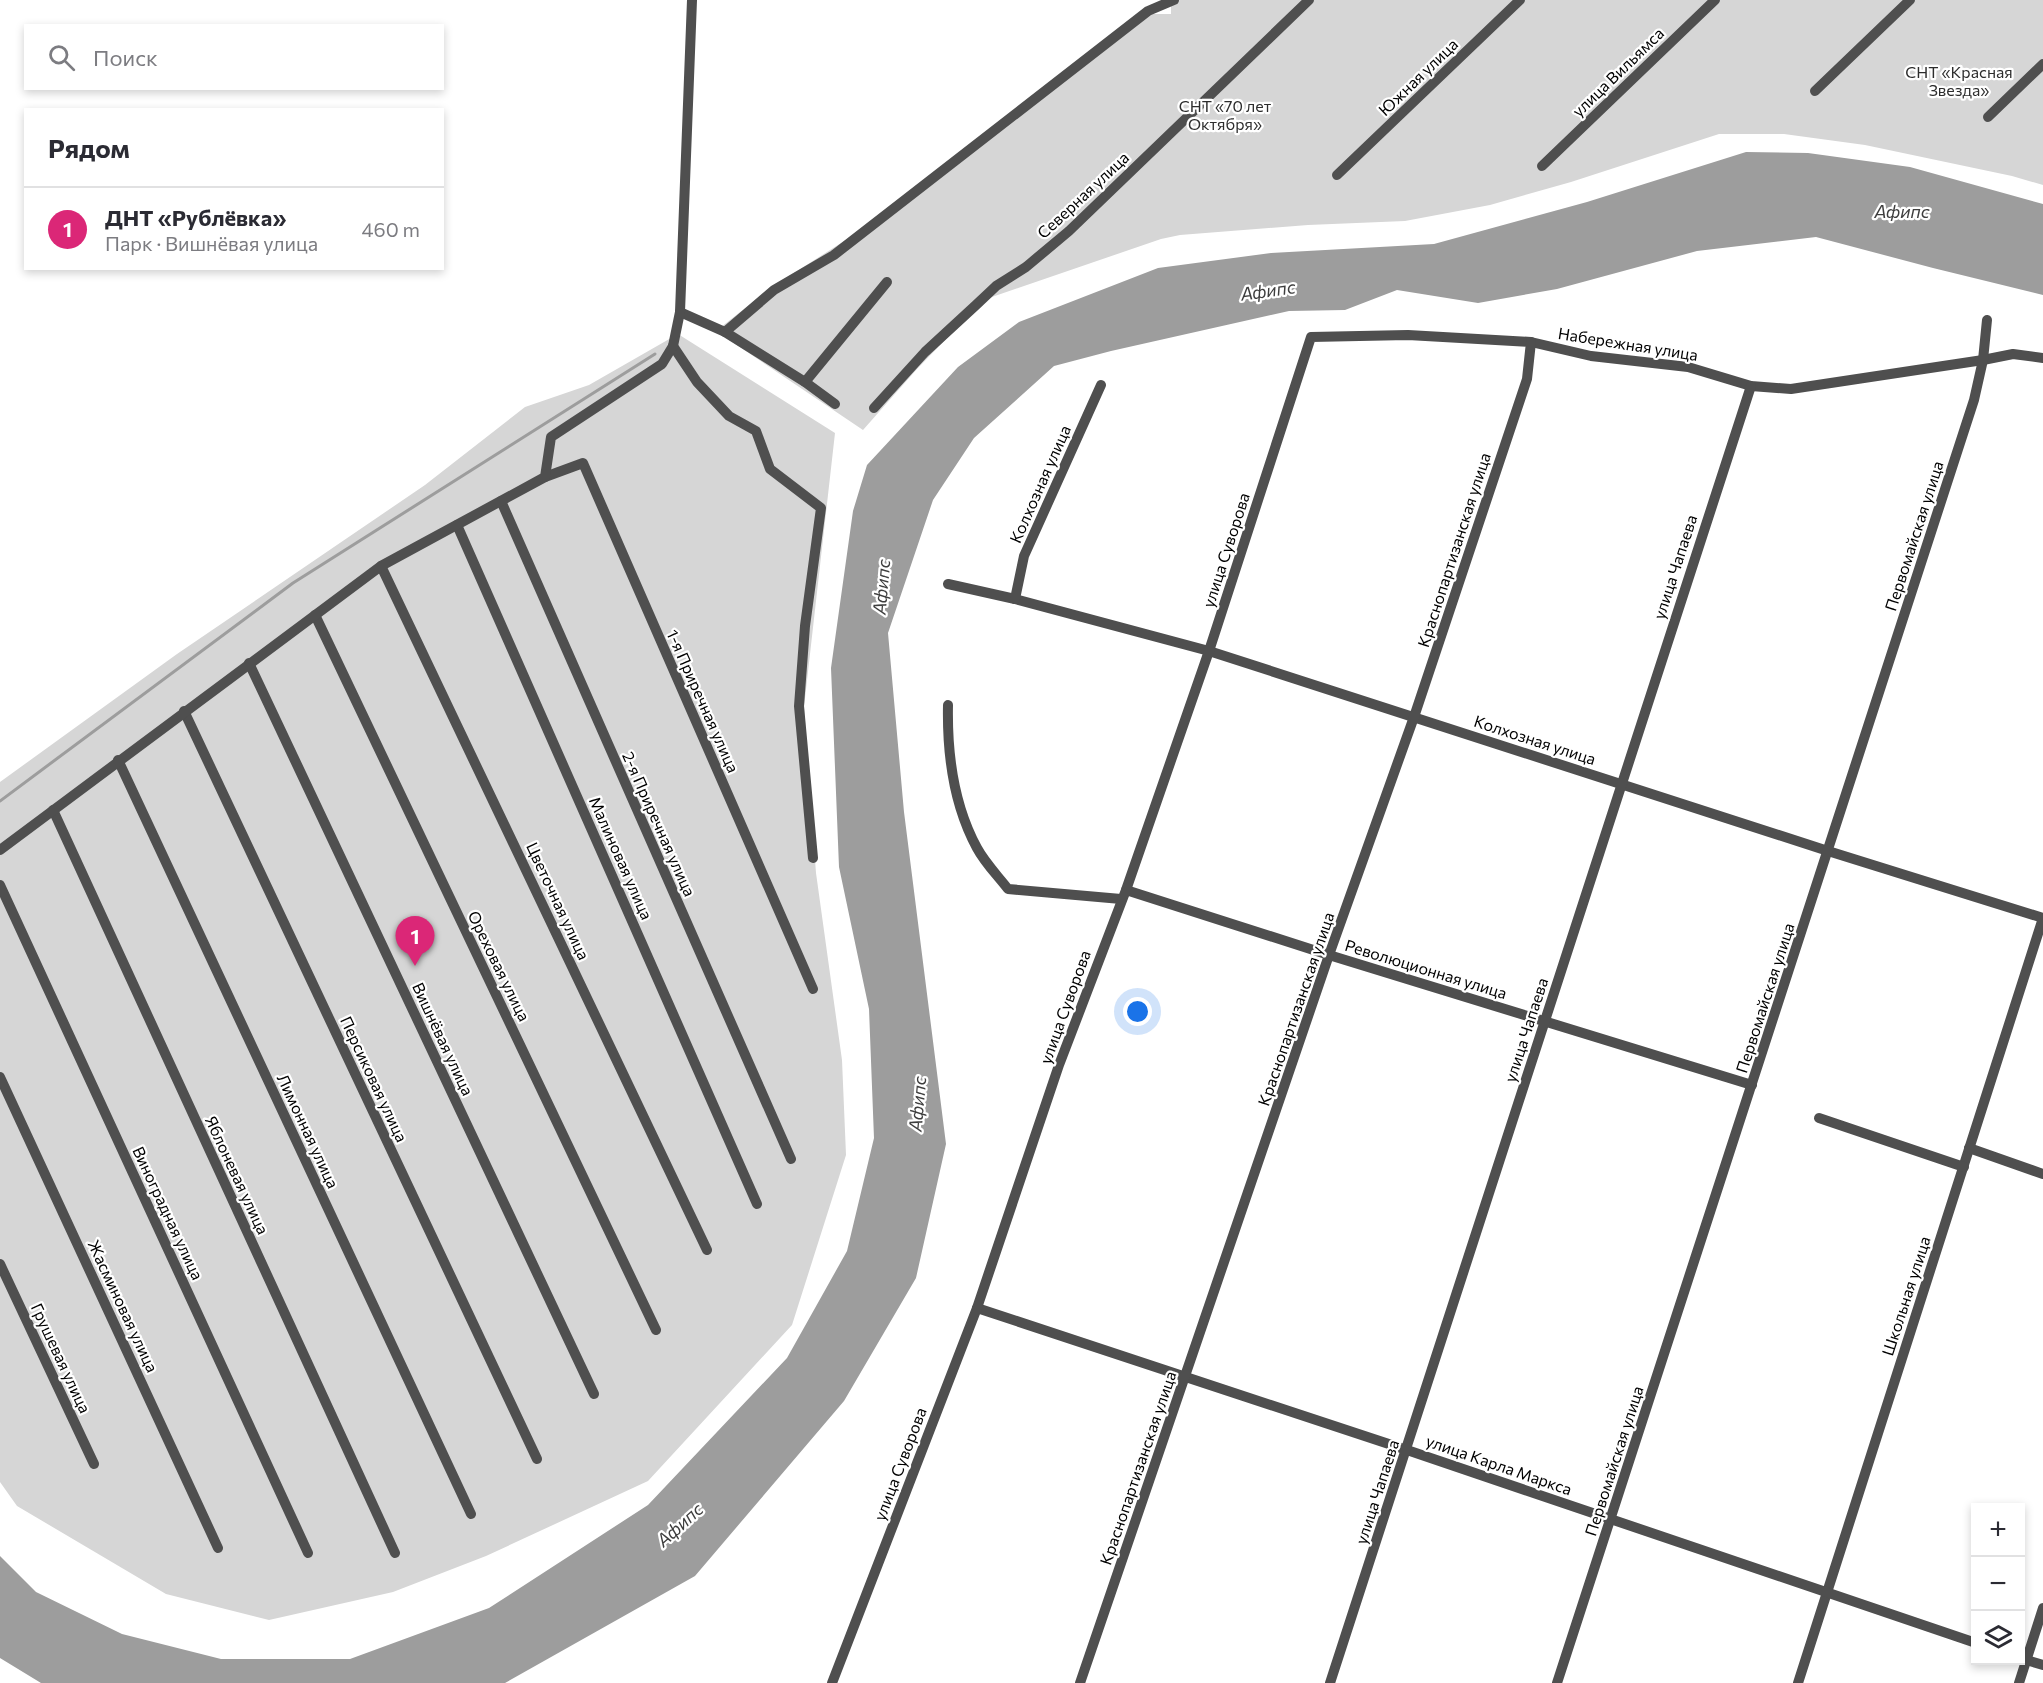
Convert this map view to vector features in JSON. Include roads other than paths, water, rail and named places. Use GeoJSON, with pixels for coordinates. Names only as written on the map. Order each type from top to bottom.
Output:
{"type":"FeatureCollection","features":[{"type":"Feature","properties":{"kind":"street"},"geometry":{"type":"LineString","coordinates":[[0,850],[381,566],[545,477],[551,437],[662,364],[673,346],[680,312],[692,0]]}},
{"type":"Feature","properties":{"kind":"street"},"geometry":{"type":"LineString","coordinates":[[725,332],[774,290],[834,255],[1148,11],[1173,0]]}},
{"type":"Feature","properties":{"kind":"street","name":"Северная улица"},"geometry":{"type":"LineString","coordinates":[[874,408],[925,352],[996,286],[1026,267],[1069,231],[1310,0]]}},
{"type":"Feature","properties":{"kind":"street","name":"Южная улица"},"geometry":{"type":"LineString","coordinates":[[1337,175],[1520,0]]}},
{"type":"Feature","properties":{"kind":"street","name":"улица Вильямса"},"geometry":{"type":"LineString","coordinates":[[1542,166],[1715,0]]}},
{"type":"Feature","properties":{"kind":"street"},"geometry":{"type":"LineString","coordinates":[[1815,91],[1910,0]]}},
{"type":"Feature","properties":{"kind":"street"},"geometry":{"type":"LineString","coordinates":[[1988,117],[2043,64]]}},
{"type":"Feature","properties":{"kind":"street"},"geometry":{"type":"LineString","coordinates":[[805,382],[887,282]]}},
{"type":"Feature","properties":{"kind":"street"},"geometry":{"type":"LineString","coordinates":[[680,312],[725,332],[836,404]]}},
{"type":"Feature","properties":{"kind":"street","name":"Первомайская улица"},"geometry":{"type":"LineString","coordinates":[[1557,1683],[1974,400],[1983,360],[1987,320]]}},
{"type":"Feature","properties":{"kind":"street","name":"Набережная улица"},"geometry":{"type":"LineString","coordinates":[[1311,337],[1408,335],[1531,342],[1591,356],[1688,367],[1751,386],[1791,389],[2013,354],[2043,358]]}},
{"type":"Feature","properties":{"kind":"street","name":"улица Суворова"},"geometry":{"type":"LineString","coordinates":[[832,1683],[977,1308],[1059,1065],[1124,895],[1209,651],[1311,337]]}},
{"type":"Feature","properties":{"kind":"street","name":"Краснопартизанская улица"},"geometry":{"type":"LineString","coordinates":[[1080,1683],[1329,955],[1414,717],[1527,379],[1531,342]]}},
{"type":"Feature","properties":{"kind":"street"},"geometry":{"type":"LineString","coordinates":[[673,346],[698,382],[729,416],[756,431],[770,469],[821,508],[805,626],[799,706],[813,858]]}},
{"type":"Feature","properties":{"kind":"street","name":"Колхозная улица"},"geometry":{"type":"LineString","coordinates":[[1016,599],[1024,556],[1101,385]]}},
{"type":"Feature","properties":{"kind":"street","name":"улица Чапаева"},"geometry":{"type":"LineString","coordinates":[[1330,1683],[1545,1022],[1620,783],[1751,386]]}},
{"type":"Feature","properties":{"kind":"street","name":"1-я Приречная улица"},"geometry":{"type":"LineString","coordinates":[[545,477],[582,463],[813,989]]}},
{"type":"Feature","properties":{"kind":"street","name":"2-я Приречная улица"},"geometry":{"type":"LineString","coordinates":[[501,501],[790,1159]]}},
{"type":"Feature","properties":{"kind":"street","name":"Малиновая улица"},"geometry":{"type":"LineString","coordinates":[[457,525],[757,1204]]}},
{"type":"Feature","properties":{"kind":"street","name":"Цветочная улица"},"geometry":{"type":"LineString","coordinates":[[381,566],[707,1250]]}},
{"type":"Feature","properties":{"kind":"street","name":"Колхозная улица"},"geometry":{"type":"LineString","coordinates":[[948,584],[1016,599],[1209,651],[2043,918]]}},
{"type":"Feature","properties":{"kind":"street","name":"Ореховая улица"},"geometry":{"type":"LineString","coordinates":[[315,615],[656,1330]]}},
{"type":"Feature","properties":{"kind":"street","name":"Вишнёвая улица"},"geometry":{"type":"LineString","coordinates":[[249,663],[594,1394]]}},
{"type":"Feature","properties":{"kind":"street","name":"Революционная улица"},"geometry":{"type":"LineString","coordinates":[[948,705],[947,741],[957,803],[978,849],[1008,889],[1124,895],[1329,955],[1752,1086]]}},
{"type":"Feature","properties":{"kind":"street","name":"Персиковая улица"},"geometry":{"type":"LineString","coordinates":[[184,711],[537,1459]]}},
{"type":"Feature","properties":{"kind":"street","name":"Лимонная улица"},"geometry":{"type":"LineString","coordinates":[[118,760],[471,1514]]}},
{"type":"Feature","properties":{"kind":"street","name":"Яблоневая улица"},"geometry":{"type":"LineString","coordinates":[[53,810],[395,1553]]}},
{"type":"Feature","properties":{"kind":"street","name":"Виноградная улица"},"geometry":{"type":"LineString","coordinates":[[0,885],[308,1553]]}},
{"type":"Feature","properties":{"kind":"street","name":"Школьная улица"},"geometry":{"type":"LineString","coordinates":[[1798,1683],[2043,918]]}},
{"type":"Feature","properties":{"kind":"street","name":"Жасминовая улица"},"geometry":{"type":"LineString","coordinates":[[0,1077],[218,1548]]}},
{"type":"Feature","properties":{"kind":"street"},"geometry":{"type":"LineString","coordinates":[[1819,1118],[1964,1167]]}},
{"type":"Feature","properties":{"kind":"street"},"geometry":{"type":"LineString","coordinates":[[1969,1148],[2043,1174]]}},
{"type":"Feature","properties":{"kind":"street","name":"Грушевая улица"},"geometry":{"type":"LineString","coordinates":[[0,1264],[94,1464]]}},
{"type":"Feature","properties":{"kind":"street","name":"улица Карла Маркса"},"geometry":{"type":"LineString","coordinates":[[977,1308],[1407,1450],[1971,1641]]}},
{"type":"Feature","properties":{"kind":"street"},"geometry":{"type":"LineString","coordinates":[[2025,1654],[2043,1608]]}},
{"type":"Feature","properties":{"kind":"street"},"geometry":{"type":"LineString","coordinates":[[2025,1660],[2043,1665]]}},
{"type":"Feature","properties":{"kind":"street"},"geometry":{"type":"LineString","coordinates":[[2019,1683],[2022,1665]]}},
{"type":"Feature","properties":{"kind":"water","name":"Афипс"},"geometry":{"type":"Polygon","coordinates":[[[1746,152],[1808,153],[1910,167],[2043,204],[2043,295],[1816,237],[1697,251],[1557,289],[1478,303],[1397,290],[1345,310],[1289,311],[1054,366],[974,438],[933,500],[888,633],[904,812],[946,1144],[916,1278],[844,1401],[695,1576],[505,1683],[41,1683],[0,1658],[0,1556],[36,1592],[122,1634],[221,1659],[350,1659],[489,1608],[648,1505],[787,1358],[847,1251],[874,1138],[869,1009],[839,867],[831,668],[853,511],[867,465],[958,367],[1019,322],[1158,268],[1271,253],[1434,244],[1587,202],[1746,152]]]}},
{"type":"Feature","properties":{"kind":"waterway"},"geometry":{"type":"LineString","coordinates":[[0,801],[293,583],[655,354]]}},
{"type":"Feature","properties":{"kind":"place","name":"ДНТ «Рублёвка»"},"geometry":{"type":"Point","coordinates":[415,966]}},
{"type":"Feature","properties":{"kind":"park label","name":"СНТ «Красная Звезда»"},"geometry":{"type":"Point","coordinates":[1959,81]}},
{"type":"Feature","properties":{"kind":"park label","name":"СНТ «70 лет Октября»"},"geometry":{"type":"Point","coordinates":[1225,115]}}]}
